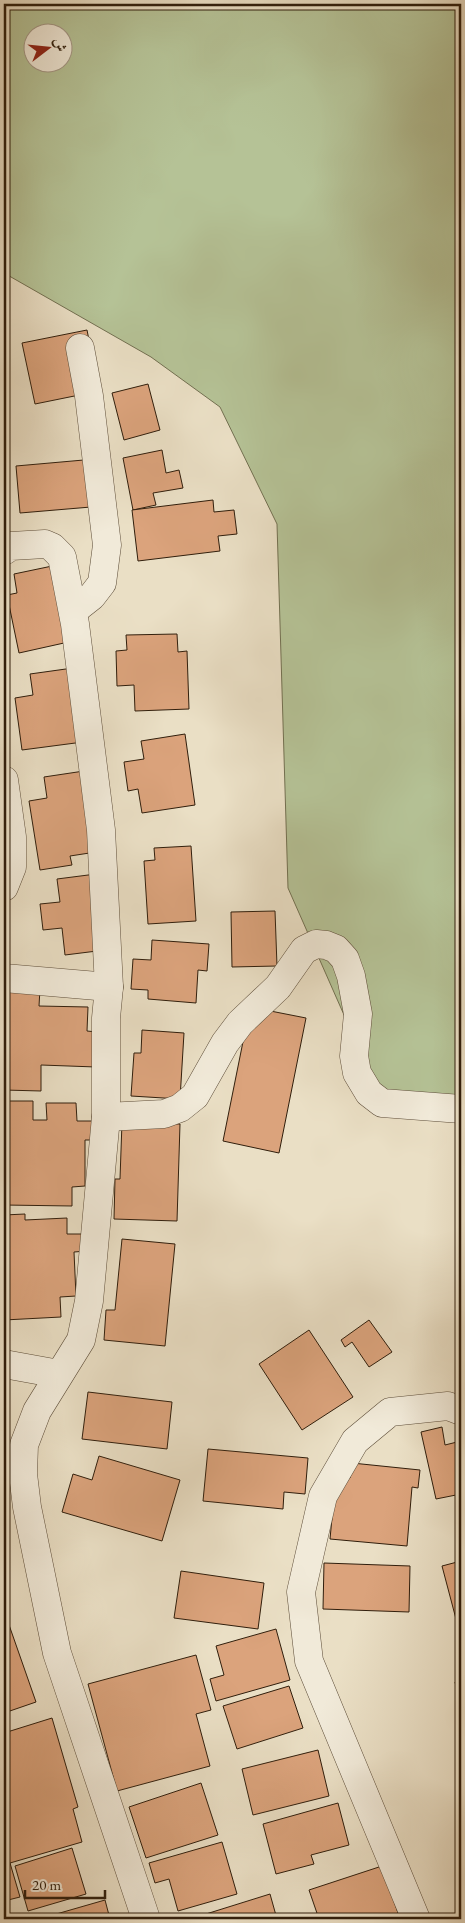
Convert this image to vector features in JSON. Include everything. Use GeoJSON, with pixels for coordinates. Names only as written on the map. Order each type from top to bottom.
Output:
{"type":"FeatureCollection","features":[{"type":"Feature","properties":{"kind":"street"},"geometry":{"type":"LineString","coordinates":[[73,611],[92,596],[102,583],[107,545],[80,348]]}},
{"type":"Feature","properties":{"kind":"street"},"geometry":{"type":"LineString","coordinates":[[4,551],[11,546],[45,544],[52,547],[62,557],[73,611],[101,830],[109,986],[106,1018],[106,1117],[89,1301],[81,1340],[37,1411],[24,1445],[23,1474],[27,1506],[58,1653],[146,1919]]}},
{"type":"Feature","properties":{"kind":"street"},"geometry":{"type":"LineString","coordinates":[[4,780],[12,838],[12,867],[4,887]]}},
{"type":"Feature","properties":{"kind":"street"},"geometry":{"type":"LineString","coordinates":[[106,1117],[164,1114],[180,1108],[194,1096],[225,1043],[240,1023],[278,987],[304,950],[316,944],[326,944],[336,949],[345,959],[351,976],[358,1014],[354,1056],[357,1073],[369,1092],[382,1103],[461,1109]]}},
{"type":"Feature","properties":{"kind":"street"},"geometry":{"type":"LineString","coordinates":[[4,978],[109,986]]}},
{"type":"Feature","properties":{"kind":"street"},"geometry":{"type":"LineString","coordinates":[[4,1364],[59,1374]]}},
{"type":"Feature","properties":{"kind":"street"},"geometry":{"type":"LineString","coordinates":[[416,1919],[309,1661],[301,1592],[323,1496],[355,1441],[390,1412],[448,1406],[461,1411]]}},
{"type":"Feature","properties":{"kind":"green space"},"geometry":{"type":"Polygon","coordinates":[[[4,4],[461,4],[461,1115],[382,1101],[288,888],[277,524],[220,407],[151,357],[4,273],[4,4]]]}},
{"type":"Feature","properties":{"kind":"building"},"geometry":{"type":"Polygon","coordinates":[[[87,330],[99,391],[35,404],[22,343],[87,330]]]}},
{"type":"Feature","properties":{"kind":"building"},"geometry":{"type":"Polygon","coordinates":[[[148,384],[160,430],[124,440],[112,393],[148,384]]]}},
{"type":"Feature","properties":{"kind":"building"},"geometry":{"type":"Polygon","coordinates":[[[162,450],[166,473],[179,470],[183,488],[153,493],[156,505],[133,510],[123,458],[162,450]]]}},
{"type":"Feature","properties":{"kind":"building"},"geometry":{"type":"Polygon","coordinates":[[[95,459],[91,507],[20,513],[16,466],[95,459]]]}},
{"type":"Feature","properties":{"kind":"building"},"geometry":{"type":"Polygon","coordinates":[[[213,500],[214,512],[234,510],[237,534],[218,536],[220,551],[138,561],[132,510],[213,500]]]}},
{"type":"Feature","properties":{"kind":"building"},"geometry":{"type":"Polygon","coordinates":[[[57,565],[73,641],[19,653],[7,595],[17,593],[14,574],[57,565]]]}},
{"type":"Feature","properties":{"kind":"building"},"geometry":{"type":"Polygon","coordinates":[[[177,634],[178,652],[187,651],[189,709],[135,711],[134,685],[117,686],[116,651],[127,650],[126,635],[177,634]]]}},
{"type":"Feature","properties":{"kind":"building"},"geometry":{"type":"Polygon","coordinates":[[[73,668],[83,742],[22,750],[15,698],[33,695],[30,674],[73,668]]]}},
{"type":"Feature","properties":{"kind":"building"},"geometry":{"type":"Polygon","coordinates":[[[185,734],[195,805],[142,813],[138,789],[128,791],[124,762],[144,759],[141,741],[185,734]]]}},
{"type":"Feature","properties":{"kind":"building"},"geometry":{"type":"Polygon","coordinates":[[[84,771],[96,852],[70,856],[72,865],[40,870],[29,801],[47,798],[44,777],[84,771]]]}},
{"type":"Feature","properties":{"kind":"building"},"geometry":{"type":"Polygon","coordinates":[[[191,846],[196,921],[148,924],[144,861],[155,860],[154,848],[191,846]]]}},
{"type":"Feature","properties":{"kind":"building"},"geometry":{"type":"Polygon","coordinates":[[[96,874],[105,950],[65,955],[62,928],[43,930],[40,904],[60,902],[57,879],[96,874]]]}},
{"type":"Feature","properties":{"kind":"building"},"geometry":{"type":"Polygon","coordinates":[[[275,911],[277,966],[232,967],[231,912],[275,911]]]}},
{"type":"Feature","properties":{"kind":"building"},"geometry":{"type":"Polygon","coordinates":[[[152,940],[209,944],[207,971],[198,970],[196,1003],[148,999],[148,990],[131,989],[133,959],[151,960],[152,940]]]}},
{"type":"Feature","properties":{"kind":"building"},"geometry":{"type":"Polygon","coordinates":[[[4,988],[40,989],[39,1006],[88,1007],[87,1031],[97,1032],[96,1067],[41,1065],[41,1091],[4,1090],[4,988]]]}},
{"type":"Feature","properties":{"kind":"building"},"geometry":{"type":"Polygon","coordinates":[[[250,1007],[306,1018],[279,1153],[223,1141],[250,1007]]]}},
{"type":"Feature","properties":{"kind":"building"},"geometry":{"type":"Polygon","coordinates":[[[142,1030],[184,1033],[180,1099],[131,1096],[134,1053],[141,1053],[142,1030]]]}},
{"type":"Feature","properties":{"kind":"building"},"geometry":{"type":"Polygon","coordinates":[[[4,1101],[33,1101],[33,1120],[47,1120],[46,1103],[76,1103],[77,1121],[96,1121],[97,1140],[85,1140],[85,1186],[72,1187],[72,1206],[4,1205],[4,1101]]]}},
{"type":"Feature","properties":{"kind":"building"},"geometry":{"type":"Polygon","coordinates":[[[122,1122],[180,1124],[177,1221],[114,1219],[115,1179],[120,1179],[122,1122]]]}},
{"type":"Feature","properties":{"kind":"building"},"geometry":{"type":"Polygon","coordinates":[[[25,1214],[25,1220],[67,1218],[67,1234],[86,1234],[87,1251],[74,1252],[76,1296],[60,1297],[61,1317],[4,1320],[4,1215],[25,1214]]]}},
{"type":"Feature","properties":{"kind":"building"},"geometry":{"type":"Polygon","coordinates":[[[122,1239],[175,1244],[165,1346],[104,1340],[106,1310],[115,1310],[122,1239]]]}},
{"type":"Feature","properties":{"kind":"building"},"geometry":{"type":"Polygon","coordinates":[[[369,1320],[392,1352],[369,1367],[352,1342],[345,1347],[341,1340],[369,1320]]]}},
{"type":"Feature","properties":{"kind":"building"},"geometry":{"type":"Polygon","coordinates":[[[309,1330],[353,1397],[302,1430],[259,1364],[309,1330]]]}},
{"type":"Feature","properties":{"kind":"building"},"geometry":{"type":"Polygon","coordinates":[[[88,1392],[172,1402],[167,1449],[82,1439],[88,1392]]]}},
{"type":"Feature","properties":{"kind":"building"},"geometry":{"type":"Polygon","coordinates":[[[4,1412],[11,1469],[4,1470],[4,1412]]]}},
{"type":"Feature","properties":{"kind":"building"},"geometry":{"type":"Polygon","coordinates":[[[442,1427],[445,1445],[461,1441],[461,1494],[436,1499],[421,1432],[442,1427]]]}},
{"type":"Feature","properties":{"kind":"building"},"geometry":{"type":"Polygon","coordinates":[[[208,1449],[308,1458],[305,1494],[284,1492],[283,1509],[203,1501],[208,1449]]]}},
{"type":"Feature","properties":{"kind":"building"},"geometry":{"type":"Polygon","coordinates":[[[99,1456],[180,1480],[162,1541],[62,1512],[73,1474],[92,1480],[99,1456]]]}},
{"type":"Feature","properties":{"kind":"building"},"geometry":{"type":"Polygon","coordinates":[[[352,1463],[420,1470],[418,1488],[412,1487],[407,1546],[330,1539],[336,1476],[350,1478],[352,1463]]]}},
{"type":"Feature","properties":{"kind":"building"},"geometry":{"type":"Polygon","coordinates":[[[461,1561],[461,1618],[456,1619],[442,1566],[461,1561]]]}},
{"type":"Feature","properties":{"kind":"building"},"geometry":{"type":"Polygon","coordinates":[[[324,1563],[410,1566],[409,1612],[323,1609],[324,1563]]]}},
{"type":"Feature","properties":{"kind":"building"},"geometry":{"type":"Polygon","coordinates":[[[181,1571],[264,1583],[258,1629],[174,1618],[181,1571]]]}},
{"type":"Feature","properties":{"kind":"building"},"geometry":{"type":"Polygon","coordinates":[[[8,1622],[36,1702],[4,1713],[4,1624],[8,1622]]]}},
{"type":"Feature","properties":{"kind":"building"},"geometry":{"type":"Polygon","coordinates":[[[276,1629],[290,1680],[216,1701],[210,1679],[224,1675],[216,1646],[276,1629]]]}},
{"type":"Feature","properties":{"kind":"building"},"geometry":{"type":"Polygon","coordinates":[[[196,1655],[211,1710],[196,1714],[210,1766],[117,1791],[88,1684],[196,1655]]]}},
{"type":"Feature","properties":{"kind":"building"},"geometry":{"type":"Polygon","coordinates":[[[461,1680],[461,1707],[455,1682],[461,1680]]]}},
{"type":"Feature","properties":{"kind":"building"},"geometry":{"type":"Polygon","coordinates":[[[289,1686],[303,1728],[237,1749],[223,1706],[289,1686]]]}},
{"type":"Feature","properties":{"kind":"building"},"geometry":{"type":"Polygon","coordinates":[[[52,1718],[78,1807],[73,1809],[82,1842],[10,1863],[20,1897],[4,1901],[4,1733],[52,1718]]]}},
{"type":"Feature","properties":{"kind":"building"},"geometry":{"type":"Polygon","coordinates":[[[318,1750],[329,1796],[253,1815],[242,1769],[318,1750]]]}},
{"type":"Feature","properties":{"kind":"building"},"geometry":{"type":"Polygon","coordinates":[[[201,1783],[218,1835],[146,1858],[129,1807],[201,1783]]]}},
{"type":"Feature","properties":{"kind":"building"},"geometry":{"type":"Polygon","coordinates":[[[338,1803],[349,1845],[311,1855],[314,1864],[276,1874],[263,1824],[338,1803]]]}},
{"type":"Feature","properties":{"kind":"building"},"geometry":{"type":"Polygon","coordinates":[[[222,1842],[237,1894],[178,1911],[169,1879],[155,1883],[149,1863],[222,1842]]]}},
{"type":"Feature","properties":{"kind":"building"},"geometry":{"type":"Polygon","coordinates":[[[72,1848],[86,1894],[28,1911],[15,1866],[72,1848]]]}},
{"type":"Feature","properties":{"kind":"building"},"geometry":{"type":"Polygon","coordinates":[[[382,1866],[399,1916],[388,1919],[319,1919],[309,1890],[382,1866]]]}},
{"type":"Feature","properties":{"kind":"building"},"geometry":{"type":"Polygon","coordinates":[[[270,1894],[277,1919],[190,1919],[270,1894]]]}},
{"type":"Feature","properties":{"kind":"building"},"geometry":{"type":"Polygon","coordinates":[[[105,1900],[110,1919],[39,1919],[105,1900]]]}}]}
